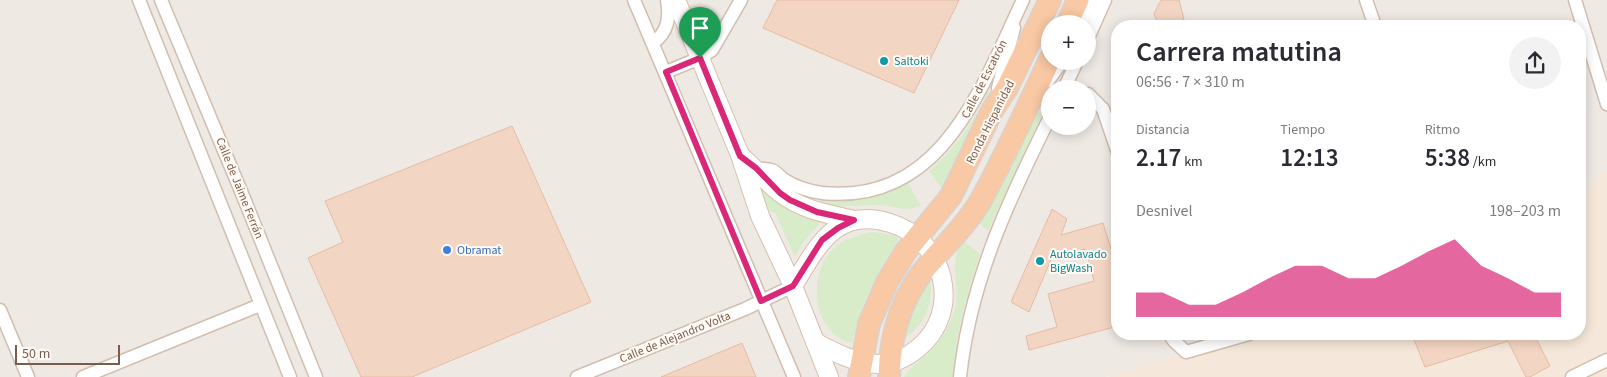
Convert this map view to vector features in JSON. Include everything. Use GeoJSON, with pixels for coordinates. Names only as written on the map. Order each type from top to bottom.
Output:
{"type":"FeatureCollection","features":[{"type":"Feature","properties":{"kind":"highway","name":"Ronda Hispanidad"},"geometry":{"type":"LineString","coordinates":[[860,369],[869,324],[894,268],[917,236],[951,196],[992,112],[1008,88],[1050,0]]}},
{"type":"Feature","properties":{"kind":"highway"},"geometry":{"type":"LineString","coordinates":[[1071,15],[1078,0]]}},
{"type":"Feature","properties":{"kind":"highway","name":"Ronda Hispanidad"},"geometry":{"type":"LineString","coordinates":[[889,370],[893,334],[898,315],[919,277],[934,257],[962,229],[981,200],[1045,70]]}},
{"type":"Feature","properties":{"kind":"main road"},"geometry":{"type":"LineString","coordinates":[[676,0],[740,156],[760,216],[793,286],[829,377]]}},
{"type":"Feature","properties":{"kind":"main road"},"geometry":{"type":"LineString","coordinates":[[740,156],[756,168],[780,193],[796,203],[817,212],[854,220],[885,221],[903,227],[917,236],[934,257],[940,268],[944,291],[943,304],[936,327],[921,346],[889,370],[860,369],[836,352],[815,342]]}},
{"type":"Feature","properties":{"kind":"main road"},"geometry":{"type":"LineString","coordinates":[[793,286],[822,240],[838,228],[854,220]]}},
{"type":"Feature","properties":{"kind":"street","name":"Calle de Jaime Ferrán"},"geometry":{"type":"LineString","coordinates":[[139,0],[290,377]]}},
{"type":"Feature","properties":{"kind":"street","name":"Calle de Jaime Ferrán"},"geometry":{"type":"LineString","coordinates":[[161,0],[316,377]]}},
{"type":"Feature","properties":{"kind":"street"},"geometry":{"type":"LineString","coordinates":[[634,0],[794,377]]}},
{"type":"Feature","properties":{"kind":"street"},"geometry":{"type":"LineString","coordinates":[[653,43],[667,26],[669,11],[667,0]]}},
{"type":"Feature","properties":{"kind":"street"},"geometry":{"type":"LineString","coordinates":[[666,72],[700,58],[712,50],[741,0]]}},
{"type":"Feature","properties":{"kind":"street"},"geometry":{"type":"LineString","coordinates":[[1086,15],[1093,0]]}},
{"type":"Feature","properties":{"kind":"street"},"geometry":{"type":"LineString","coordinates":[[1096,20],[1105,0]]}},
{"type":"Feature","properties":{"kind":"street"},"geometry":{"type":"LineString","coordinates":[[1366,0],[1373,20]]}},
{"type":"Feature","properties":{"kind":"street"},"geometry":{"type":"LineString","coordinates":[[1575,0],[1581,20]]}},
{"type":"Feature","properties":{"kind":"street","name":"Calle de Escatrón"},"geometry":{"type":"LineString","coordinates":[[992,112],[1011,46],[1020,5]]}},
{"type":"Feature","properties":{"kind":"street","name":"Calle de Escatrón"},"geometry":{"type":"LineString","coordinates":[[756,168],[773,170],[800,188],[831,194],[879,188],[911,173],[931,159],[947,142],[964,118],[1020,5]]}},
{"type":"Feature","properties":{"kind":"street"},"geometry":{"type":"LineString","coordinates":[[1586,36],[1607,104]]}},
{"type":"Feature","properties":{"kind":"street","name":"Ronda Hispanidad"},"geometry":{"type":"LineString","coordinates":[[1020,122],[1056,70]]}},
{"type":"Feature","properties":{"kind":"street"},"geometry":{"type":"LineString","coordinates":[[1096,100],[1103,109],[1111,132]]}},
{"type":"Feature","properties":{"kind":"street"},"geometry":{"type":"LineString","coordinates":[[960,377],[969,319],[989,250],[1041,134]]}},
{"type":"Feature","properties":{"kind":"street","name":"Calle de Alejandro Volta"},"geometry":{"type":"LineString","coordinates":[[578,377],[745,309],[793,286]]}},
{"type":"Feature","properties":{"kind":"street"},"geometry":{"type":"LineString","coordinates":[[83,377],[260,305]]}},
{"type":"Feature","properties":{"kind":"street","name":"Calle de Alejandro Volta"},"geometry":{"type":"LineString","coordinates":[[745,309],[771,322]]}},
{"type":"Feature","properties":{"kind":"street"},"geometry":{"type":"LineString","coordinates":[[0,310],[28,377]]}},
{"type":"Feature","properties":{"kind":"street"},"geometry":{"type":"LineString","coordinates":[[1173,340],[1186,352],[1228,340]]}},
{"type":"Feature","properties":{"kind":"street"},"geometry":{"type":"LineString","coordinates":[[1572,377],[1607,360]]}},
{"type":"Feature","properties":{"kind":"shaded area"},"geometry":{"type":"Polygon","coordinates":[[[0,0],[1607,0],[1607,171],[1586,184],[1586,20],[1111,20],[1111,340],[1225,340],[1107,377],[0,377],[0,0]]]}},
{"type":"Feature","properties":{"kind":"shaded area"},"geometry":{"type":"Polygon","coordinates":[[[1607,171],[1607,377],[1107,377],[1225,340],[1586,340],[1586,184],[1607,171]]]}},
{"type":"Feature","properties":{"kind":"green space"},"geometry":{"type":"Polygon","coordinates":[[[988,91],[990,92],[942,189],[929,171],[948,153],[963,134],[988,91]]]}},
{"type":"Feature","properties":{"kind":"green space"},"geometry":{"type":"Polygon","coordinates":[[[1040,111],[1041,117],[988,231],[977,221],[1026,126],[1040,111]]]}},
{"type":"Feature","properties":{"kind":"green space"},"geometry":{"type":"Polygon","coordinates":[[[908,183],[921,206],[905,209],[879,205],[834,206],[820,202],[823,200],[867,197],[908,183]]]}},
{"type":"Feature","properties":{"kind":"green space"},"geometry":{"type":"Polygon","coordinates":[[[759,188],[787,208],[819,222],[802,244],[795,257],[775,213],[765,209],[759,188]]]}},
{"type":"Feature","properties":{"kind":"green space"},"geometry":{"type":"Polygon","coordinates":[[[873,232],[894,235],[898,238],[898,241],[870,289],[852,342],[850,343],[837,336],[827,326],[817,300],[817,286],[825,259],[834,248],[852,237],[873,232]]]}},
{"type":"Feature","properties":{"kind":"green space"},"geometry":{"type":"Polygon","coordinates":[[[962,240],[980,254],[962,315],[953,377],[904,377],[937,344],[951,320],[957,295],[956,258],[962,240]]]}},
{"type":"Feature","properties":{"kind":"green space"},"geometry":{"type":"Polygon","coordinates":[[[930,278],[931,295],[927,311],[913,332],[904,337],[915,305],[930,278]]]}},
{"type":"Feature","properties":{"kind":"building","name":"Saltoki"},"geometry":{"type":"Polygon","coordinates":[[[777,0],[959,0],[914,93],[763,28],[777,0]]]}},
{"type":"Feature","properties":{"kind":"building"},"geometry":{"type":"Polygon","coordinates":[[[1161,0],[1179,0],[1184,19],[1156,20],[1154,14],[1161,0]]]}},
{"type":"Feature","properties":{"kind":"building","name":"Obramat"},"geometry":{"type":"Polygon","coordinates":[[[512,126],[591,302],[412,377],[361,377],[308,258],[343,242],[325,201],[512,126]]]}},
{"type":"Feature","properties":{"kind":"building"},"geometry":{"type":"Polygon","coordinates":[[[1052,209],[1067,219],[1061,235],[1103,223],[1111,249],[1111,328],[1029,350],[1026,336],[1057,327],[1048,294],[1094,281],[1086,249],[1052,257],[1029,312],[1011,302],[1052,209]]]}},
{"type":"Feature","properties":{"kind":"building"},"geometry":{"type":"Polygon","coordinates":[[[1414,340],[1537,340],[1550,366],[1530,377],[1526,377],[1508,341],[1425,367],[1414,340]]]}},
{"type":"Feature","properties":{"kind":"building"},"geometry":{"type":"Polygon","coordinates":[[[742,343],[756,377],[661,377],[742,343]]]}},
{"type":"Feature","properties":{"kind":"place","name":"Saltoki"},"geometry":{"type":"Point","coordinates":[884,61]}},
{"type":"Feature","properties":{"kind":"place","name":"Obramat"},"geometry":{"type":"Point","coordinates":[447,250]}},
{"type":"Feature","properties":{"kind":"place","name":"Autolavado BigWash"},"geometry":{"type":"Point","coordinates":[1040,261]}},
{"type":"Feature","properties":{"kind":"route"},"geometry":{"type":"LineString","coordinates":[[700,58],[740,156],[756,168],[770,185],[790,200],[817,212],[854,220],[838,228],[822,240],[793,286],[761,301],[666,72],[700,58]]}}]}
